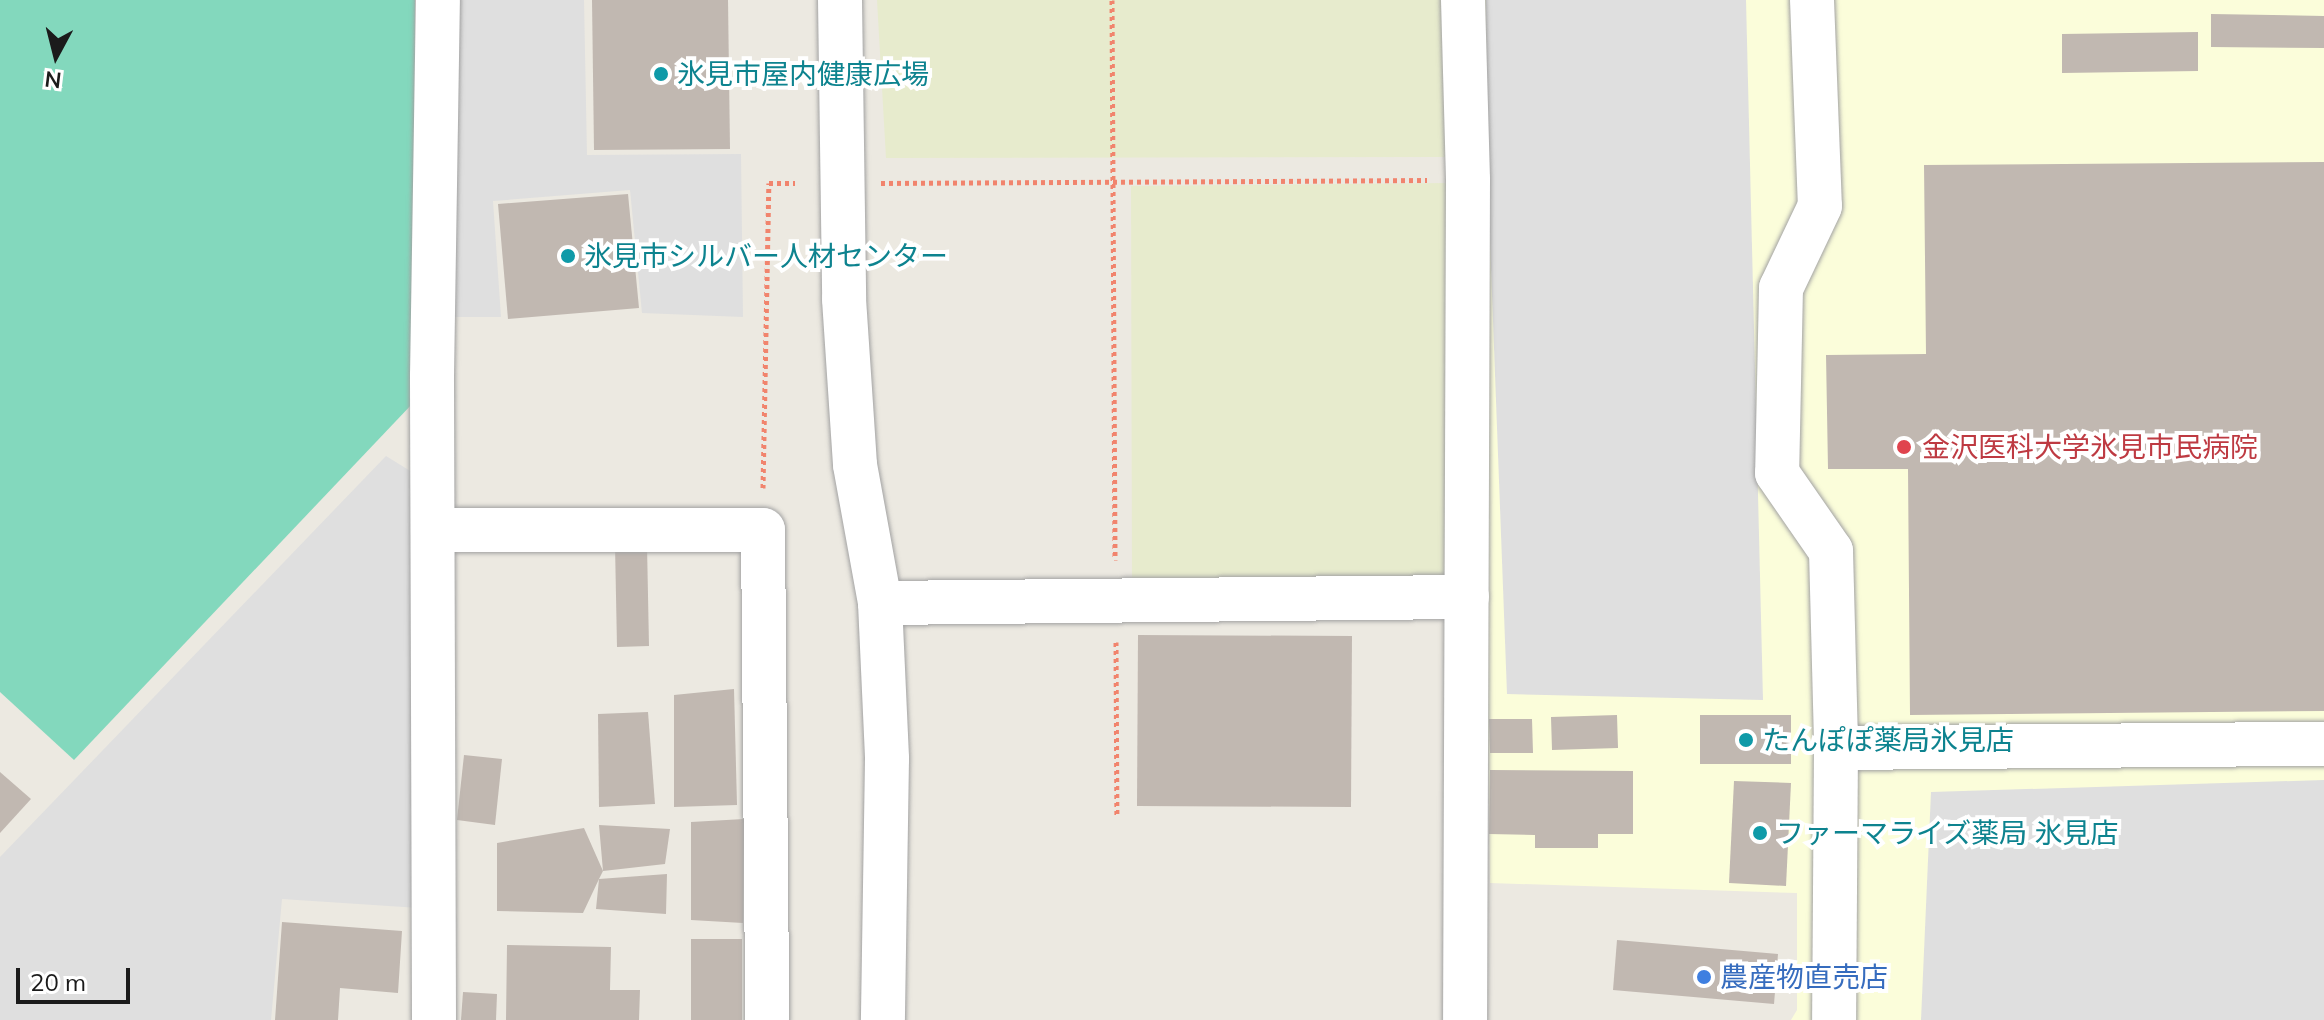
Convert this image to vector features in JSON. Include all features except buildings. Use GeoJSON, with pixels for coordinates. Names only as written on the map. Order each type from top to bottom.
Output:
{"type":"FeatureCollection","features":[{"type":"Feature","properties":{"kind":"street"},"geometry":{"type":"LineString","coordinates":[[434,1020],[433,530],[438,0]]}},
{"type":"Feature","properties":{"kind":"street"},"geometry":{"type":"LineString","coordinates":[[840,0],[844,299],[855,465],[880,603],[887,759],[883,1020]]}},
{"type":"Feature","properties":{"kind":"street"},"geometry":{"type":"LineString","coordinates":[[1463,0],[1468,180],[1465,1020]]}},
{"type":"Feature","properties":{"kind":"street"},"geometry":{"type":"LineString","coordinates":[[1812,0],[1820,206],[1781,288],[1777,473],[1831,551],[1836,748],[1834,1020]]}},
{"type":"Feature","properties":{"kind":"street"},"geometry":{"type":"LineString","coordinates":[[433,530],[763,530],[767,1020]]}},
{"type":"Feature","properties":{"kind":"street"},"geometry":{"type":"LineString","coordinates":[[880,603],[1467,597]]}},
{"type":"Feature","properties":{"kind":"street"},"geometry":{"type":"LineString","coordinates":[[1836,748],[2324,744]]}},
{"type":"Feature","properties":{"kind":"path"},"geometry":{"type":"LineString","coordinates":[[1112,0],[1117,817]]}},
{"type":"Feature","properties":{"kind":"path"},"geometry":{"type":"LineString","coordinates":[[871,183],[1468,180]]}},
{"type":"Feature","properties":{"kind":"path"},"geometry":{"type":"LineString","coordinates":[[763,530],[769,183],[795,183]]}},
{"type":"Feature","properties":{"kind":"shaded area"},"geometry":{"type":"Polygon","coordinates":[[[453,0],[584,0],[587,155],[741,154],[743,317],[642,313],[630,190],[493,201],[501,317],[451,317],[453,0]]]}},
{"type":"Feature","properties":{"kind":"shaded area"},"geometry":{"type":"Polygon","coordinates":[[[877,0],[1445,0],[1446,157],[886,158],[877,0]]]}},
{"type":"Feature","properties":{"kind":"shaded area","name":"金沢医科大学氷見市民病院"},"geometry":{"type":"Polygon","coordinates":[[[1478,0],[2324,0],[2324,1020],[1791,1020],[1797,1010],[1797,893],[1490,883],[1478,0]]]}},
{"type":"Feature","properties":{"kind":"shaded area"},"geometry":{"type":"Polygon","coordinates":[[[1486,0],[1746,0],[1763,700],[1507,694],[1487,160],[1486,0]]]}},
{"type":"Feature","properties":{"kind":"shaded area"},"geometry":{"type":"Polygon","coordinates":[[[1447,183],[1448,581],[1132,586],[1131,186],[1447,183]]]}},
{"type":"Feature","properties":{"kind":"shaded area"},"geometry":{"type":"Polygon","coordinates":[[[386,456],[420,477],[419,908],[282,899],[271,1020],[0,1020],[0,857],[386,456]]]}},
{"type":"Feature","properties":{"kind":"shaded area"},"geometry":{"type":"Polygon","coordinates":[[[2324,780],[2324,1020],[1921,1020],[1931,792],[2324,780]]]}},
{"type":"Feature","properties":{"kind":"green space"},"geometry":{"type":"Polygon","coordinates":[[[0,0],[415,0],[414,402],[74,760],[0,692],[0,0]]]}},
{"type":"Feature","properties":{"kind":"place","name":"氷見市屋内健康広場"},"geometry":{"type":"Point","coordinates":[661,74]}},
{"type":"Feature","properties":{"kind":"place","name":"氷見市シルバー人材センター"},"geometry":{"type":"Point","coordinates":[568,256]}},
{"type":"Feature","properties":{"kind":"place","name":"金沢医科大学氷見市民病院"},"geometry":{"type":"Point","coordinates":[1904,447]}},
{"type":"Feature","properties":{"kind":"place","name":"たんぽぽ薬局氷見店"},"geometry":{"type":"Point","coordinates":[1746,740]}},
{"type":"Feature","properties":{"kind":"place","name":"ファーマライズ薬局 氷見店"},"geometry":{"type":"Point","coordinates":[1760,833]}},
{"type":"Feature","properties":{"kind":"place","name":"農産物直売店"},"geometry":{"type":"Point","coordinates":[1704,977]}}]}
